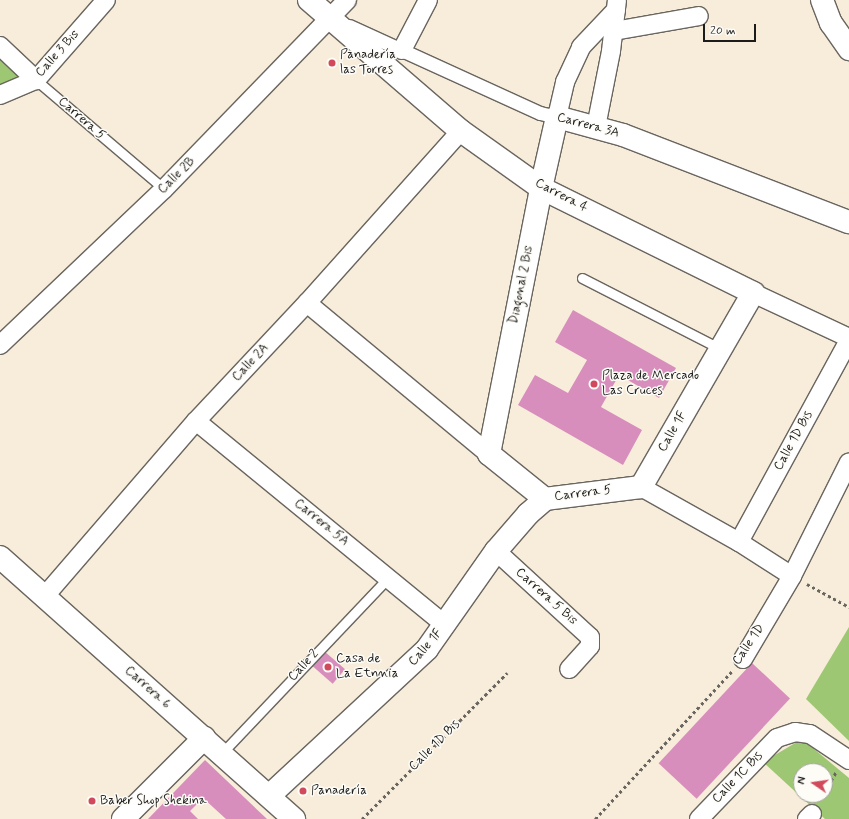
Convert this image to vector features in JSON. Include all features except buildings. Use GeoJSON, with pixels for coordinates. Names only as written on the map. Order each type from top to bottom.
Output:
{"type":"FeatureCollection","features":[{"type":"Feature","properties":{"kind":"street","name":"Calle 3 Bis"},"geometry":{"type":"LineString","coordinates":[[0,95],[36,80],[106,0]]}},
{"type":"Feature","properties":{"kind":"street","name":"Carrera 4"},"geometry":{"type":"LineString","coordinates":[[309,0],[461,131],[541,188],[849,339]]}},
{"type":"Feature","properties":{"kind":"street","name":"Calle 2B"},"geometry":{"type":"LineString","coordinates":[[0,345],[164,189],[347,0]]}},
{"type":"Feature","properties":{"kind":"street"},"geometry":{"type":"LineString","coordinates":[[402,50],[428,0]]}},
{"type":"Feature","properties":{"kind":"street"},"geometry":{"type":"LineString","coordinates":[[822,0],[831,22],[849,49]]}},
{"type":"Feature","properties":{"kind":"street"},"geometry":{"type":"LineString","coordinates":[[596,127],[614,31],[616,5]]}},
{"type":"Feature","properties":{"kind":"street"},"geometry":{"type":"LineString","coordinates":[[557,117],[564,82],[581,47],[616,5]]}},
{"type":"Feature","properties":{"kind":"street"},"geometry":{"type":"LineString","coordinates":[[614,31],[699,16]]}},
{"type":"Feature","properties":{"kind":"street","name":"Carrera 3A"},"geometry":{"type":"LineString","coordinates":[[331,18],[540,113],[596,127],[849,222]]}},
{"type":"Feature","properties":{"kind":"street","name":"Carrera 5"},"geometry":{"type":"LineString","coordinates":[[0,46],[36,80]]}},
{"type":"Feature","properties":{"kind":"street","name":"Diagonal 2 Bis"},"geometry":{"type":"LineString","coordinates":[[489,454],[541,188],[557,117]]}},
{"type":"Feature","properties":{"kind":"street","name":"Calle 2A"},"geometry":{"type":"LineString","coordinates":[[44,597],[196,421],[307,303],[461,131]]}},
{"type":"Feature","properties":{"kind":"street","name":"Calle 1F"},"geometry":{"type":"LineString","coordinates":[[641,487],[753,293]]}},
{"type":"Feature","properties":{"kind":"street","name":"Carrera 5"},"geometry":{"type":"LineString","coordinates":[[307,303],[545,499],[641,487]]}},
{"type":"Feature","properties":{"kind":"street","name":"Calle 1D Bis"},"geometry":{"type":"LineString","coordinates":[[739,542],[849,339]]}},
{"type":"Feature","properties":{"kind":"street","name":"Carrera 5A"},"geometry":{"type":"LineString","coordinates":[[196,421],[445,625]]}},
{"type":"Feature","properties":{"kind":"street","name":"Calle 1D"},"geometry":{"type":"LineString","coordinates":[[743,659],[792,576],[849,462]]}},
{"type":"Feature","properties":{"kind":"street"},"geometry":{"type":"LineString","coordinates":[[641,487],[739,542],[792,576]]}},
{"type":"Feature","properties":{"kind":"street","name":"Calle 1F"},"geometry":{"type":"LineString","coordinates":[[269,796],[405,672],[445,625],[496,551],[528,514],[545,499]]}},
{"type":"Feature","properties":{"kind":"street","name":"Carrera 5 Bis"},"geometry":{"type":"LineString","coordinates":[[496,551],[590,637],[590,646],[569,669]]}},
{"type":"Feature","properties":{"kind":"street","name":"Carrera 6"},"geometry":{"type":"LineString","coordinates":[[0,557],[294,819]]}},
{"type":"Feature","properties":{"kind":"street","name":"Calle 1C Bis"},"geometry":{"type":"LineString","coordinates":[[699,819],[777,738],[795,732],[810,734],[849,760]]}},
{"type":"Feature","properties":{"kind":"street"},"geometry":{"type":"LineString","coordinates":[[123,819],[204,738]]}},
{"type":"Feature","properties":{"kind":"lane","name":"Carrera 5"},"geometry":{"type":"LineString","coordinates":[[36,80],[164,189]]}},
{"type":"Feature","properties":{"kind":"lane"},"geometry":{"type":"LineString","coordinates":[[582,278],[720,349]]}},
{"type":"Feature","properties":{"kind":"lane","name":"Calle 2"},"geometry":{"type":"LineString","coordinates":[[221,754],[388,578]]}},
{"type":"Feature","properties":{"kind":"path"},"geometry":{"type":"LineString","coordinates":[[792,576],[849,606]]}},
{"type":"Feature","properties":{"kind":"path","name":"Calle 1D"},"geometry":{"type":"LineString","coordinates":[[595,819],[743,659]]}},
{"type":"Feature","properties":{"kind":"path","name":"Calle 1D Bis"},"geometry":{"type":"LineString","coordinates":[[362,819],[508,674]]}},
{"type":"Feature","properties":{"kind":"green space"},"geometry":{"type":"Polygon","coordinates":[[[0,58],[21,76],[11,86],[0,90],[0,58]]]}},
{"type":"Feature","properties":{"kind":"green space"},"geometry":{"type":"Polygon","coordinates":[[[849,627],[849,741],[806,699],[849,627]]]}},
{"type":"Feature","properties":{"kind":"green space"},"geometry":{"type":"Polygon","coordinates":[[[802,739],[831,763],[793,763],[793,790],[763,762],[802,739]]]}},
{"type":"Feature","properties":{"kind":"green space"},"geometry":{"type":"Polygon","coordinates":[[[833,765],[849,778],[849,819],[825,819],[808,803],[833,803],[833,765]]]}},
{"type":"Feature","properties":{"kind":"place","name":"Panadería las Torres"},"geometry":{"type":"Point","coordinates":[332,63]}},
{"type":"Feature","properties":{"kind":"place","name":"Plaza de Mercado Las Cruces"},"geometry":{"type":"Point","coordinates":[594,384]}},
{"type":"Feature","properties":{"kind":"place","name":"Casa de La Etnnia"},"geometry":{"type":"Point","coordinates":[328,667]}},
{"type":"Feature","properties":{"kind":"place","name":"Panadería"},"geometry":{"type":"Point","coordinates":[303,791]}},
{"type":"Feature","properties":{"kind":"place","name":"Baber Shop Shekina"},"geometry":{"type":"Point","coordinates":[92,801]}}]}
